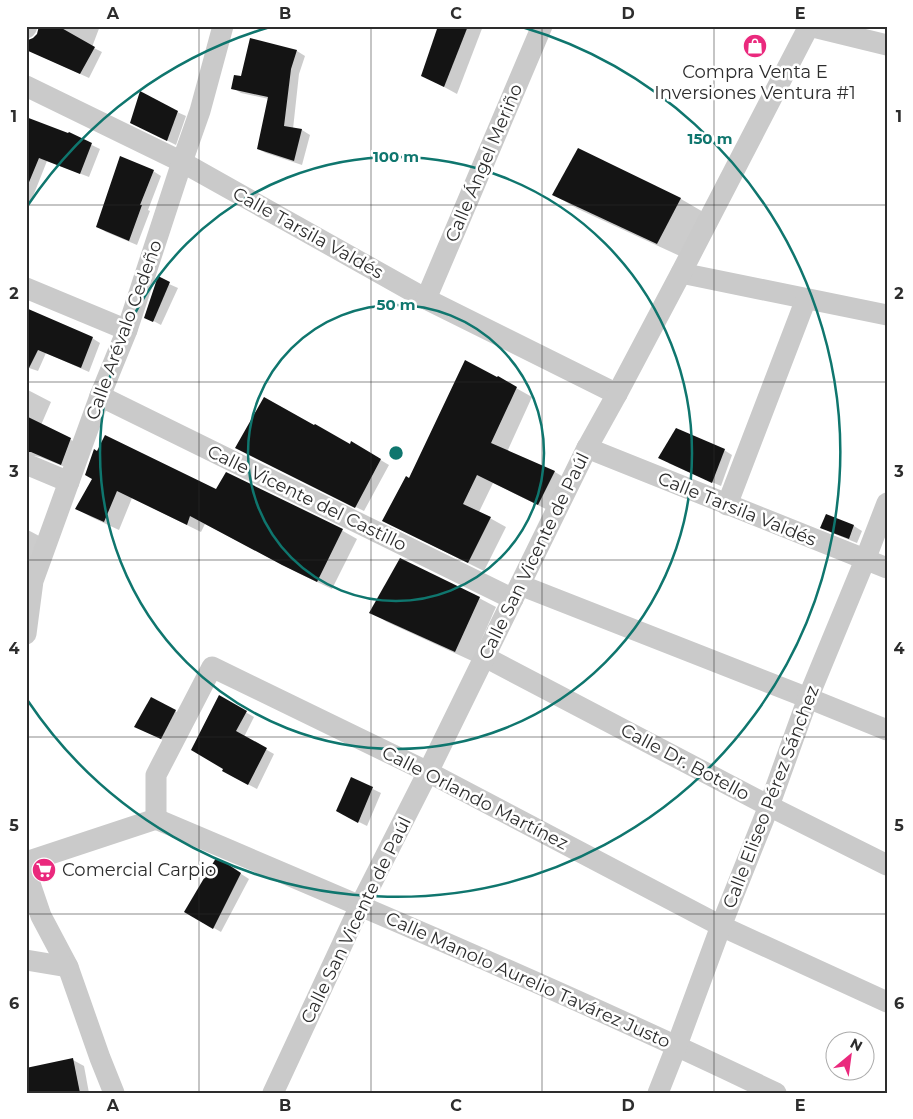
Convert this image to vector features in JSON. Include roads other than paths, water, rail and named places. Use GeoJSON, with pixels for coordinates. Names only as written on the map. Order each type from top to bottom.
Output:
{"type":"FeatureCollection","features":[{"type":"Feature","properties":{"kind":"street","name":"Calle Arévalo Cedeño"},"geometry":{"type":"LineString","coordinates":[[26,634],[33,581],[100,396],[127,330],[200,111],[223,26]]}},
{"type":"Feature","properties":{"kind":"street","name":"Calle Ángel Meriño"},"geometry":{"type":"LineString","coordinates":[[426,299],[542,26]]}},
{"type":"Feature","properties":{"kind":"street"},"geometry":{"type":"LineString","coordinates":[[809,26],[887,45]]}},
{"type":"Feature","properties":{"kind":"street","name":"Calle San Vicente de Paúl"},"geometry":{"type":"LineString","coordinates":[[272,1093],[360,906],[587,448],[618,394],[809,26]]}},
{"type":"Feature","properties":{"kind":"street","name":"Calle Tarsila Valdés"},"geometry":{"type":"LineString","coordinates":[[26,86],[182,162],[426,299],[618,394]]}},
{"type":"Feature","properties":{"kind":"street"},"geometry":{"type":"LineString","coordinates":[[681,273],[887,315]]}},
{"type":"Feature","properties":{"kind":"street"},"geometry":{"type":"LineString","coordinates":[[26,288],[127,330]]}},
{"type":"Feature","properties":{"kind":"street"},"geometry":{"type":"LineString","coordinates":[[727,505],[806,298]]}},
{"type":"Feature","properties":{"kind":"street","name":"Calle Vicente del Castillo"},"geometry":{"type":"LineString","coordinates":[[100,396],[516,592],[808,698],[887,730]]}},
{"type":"Feature","properties":{"kind":"street","name":"Calle Tarsila Valdés"},"geometry":{"type":"LineString","coordinates":[[587,448],[887,568]]}},
{"type":"Feature","properties":{"kind":"street"},"geometry":{"type":"LineString","coordinates":[[26,464],[69,482]]}},
{"type":"Feature","properties":{"kind":"street","name":"Calle Eliseo Pérez Sánchez"},"geometry":{"type":"LineString","coordinates":[[658,1093],[769,806],[808,698],[887,503]]}},
{"type":"Feature","properties":{"kind":"street","name":"Calle Dr. Botello"},"geometry":{"type":"LineString","coordinates":[[484,657],[769,806],[887,865]]}},
{"type":"Feature","properties":{"kind":"street","name":"Calle Orlando Martínez"},"geometry":{"type":"LineString","coordinates":[[156,819],[156,775],[212,667],[428,772],[721,926],[887,1002]]}},
{"type":"Feature","properties":{"kind":"street"},"geometry":{"type":"LineString","coordinates":[[26,862],[156,819]]}},
{"type":"Feature","properties":{"kind":"street","name":"Calle Manolo Aurelio Tavárez Justo"},"geometry":{"type":"LineString","coordinates":[[156,819],[677,1045],[776,1093]]}},
{"type":"Feature","properties":{"kind":"street"},"geometry":{"type":"LineString","coordinates":[[26,872],[41,916],[68,967],[100,1058],[116,1092]]}},
{"type":"Feature","properties":{"kind":"street"},"geometry":{"type":"LineString","coordinates":[[26,960],[68,967]]}},
{"type":"Feature","properties":{"kind":"place","name":"Compra Venta E Inversiones Ventura #1"},"geometry":{"type":"Point","coordinates":[755,46]}},
{"type":"Feature","properties":{"kind":"place","name":"Comercial Carpio"},"geometry":{"type":"Point","coordinates":[44,870]}}]}
